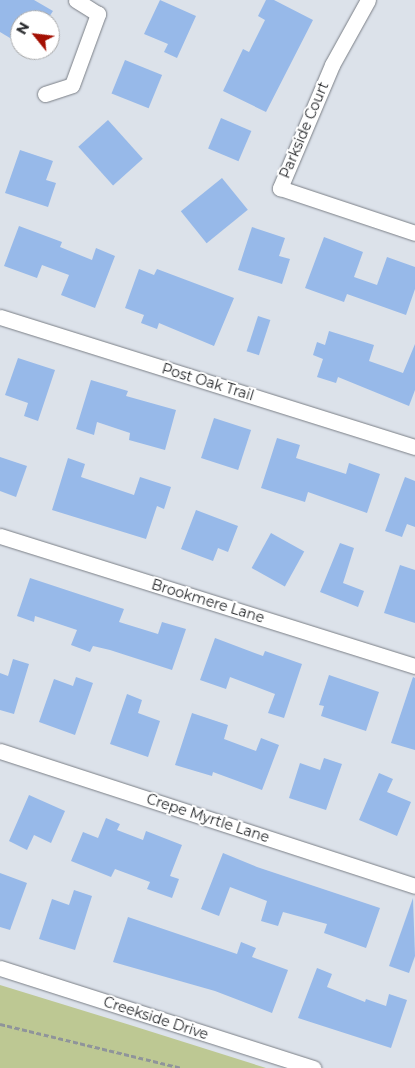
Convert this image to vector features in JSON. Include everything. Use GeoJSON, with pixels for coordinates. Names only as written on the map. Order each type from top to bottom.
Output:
{"type":"FeatureCollection","features":[{"type":"Feature","properties":{"kind":"street"},"geometry":{"type":"LineString","coordinates":[[45,94],[72,85],[98,14],[76,0]]}},
{"type":"Feature","properties":{"kind":"street","name":"Parkside Court"},"geometry":{"type":"LineString","coordinates":[[368,0],[332,65],[280,188],[415,234]]}},
{"type":"Feature","properties":{"kind":"street","name":"Post Oak Trail"},"geometry":{"type":"LineString","coordinates":[[0,317],[415,447]]}},
{"type":"Feature","properties":{"kind":"street","name":"Brookmere Lane"},"geometry":{"type":"LineString","coordinates":[[0,536],[415,666]]}},
{"type":"Feature","properties":{"kind":"street","name":"Crepe Myrtle Lane"},"geometry":{"type":"LineString","coordinates":[[0,751],[415,886]]}},
{"type":"Feature","properties":{"kind":"street","name":"Creekside Drive"},"geometry":{"type":"LineString","coordinates":[[0,968],[313,1068]]}},
{"type":"Feature","properties":{"kind":"path"},"geometry":{"type":"LineString","coordinates":[[0,1024],[182,1068]]}},
{"type":"Feature","properties":{"kind":"green space"},"geometry":{"type":"Polygon","coordinates":[[[0,985],[130,1025],[266,1068],[0,1068],[0,985]]]}},
{"type":"Feature","properties":{"kind":"building"},"geometry":{"type":"Polygon","coordinates":[[[0,0],[34,0],[51,10],[10,10],[10,38],[0,32],[0,0]]]}},
{"type":"Feature","properties":{"kind":"building"},"geometry":{"type":"Polygon","coordinates":[[[160,0],[196,16],[177,58],[164,52],[168,44],[144,34],[160,0]]]}},
{"type":"Feature","properties":{"kind":"building"},"geometry":{"type":"Polygon","coordinates":[[[266,0],[274,0],[313,20],[266,112],[223,91],[243,49],[249,52],[265,20],[258,16],[266,0]]]}},
{"type":"Feature","properties":{"kind":"building"},"geometry":{"type":"Polygon","coordinates":[[[125,60],[162,75],[149,108],[112,93],[125,60]]]}},
{"type":"Feature","properties":{"kind":"building"},"geometry":{"type":"Polygon","coordinates":[[[221,118],[251,131],[238,161],[208,148],[221,118]]]}},
{"type":"Feature","properties":{"kind":"building"},"geometry":{"type":"Polygon","coordinates":[[[108,120],[143,159],[113,185],[78,147],[108,120]]]}},
{"type":"Feature","properties":{"kind":"building"},"geometry":{"type":"Polygon","coordinates":[[[20,150],[53,161],[46,180],[56,183],[48,207],[5,193],[20,150]]]}},
{"type":"Feature","properties":{"kind":"building"},"geometry":{"type":"Polygon","coordinates":[[[222,178],[248,210],[207,243],[181,211],[222,178]]]}},
{"type":"Feature","properties":{"kind":"building"},"geometry":{"type":"Polygon","coordinates":[[[19,226],[62,242],[60,247],[92,260],[96,248],[115,256],[95,308],[61,295],[69,275],[42,265],[37,278],[4,266],[19,226]]]}},
{"type":"Feature","properties":{"kind":"building"},"geometry":{"type":"Polygon","coordinates":[[[252,227],[285,238],[279,256],[290,259],[282,284],[238,270],[252,227]]]}},
{"type":"Feature","properties":{"kind":"building"},"geometry":{"type":"Polygon","coordinates":[[[324,237],[363,252],[354,277],[377,285],[387,257],[415,267],[415,289],[406,315],[347,294],[344,302],[305,288],[324,237]]]}},
{"type":"Feature","properties":{"kind":"building"},"geometry":{"type":"Polygon","coordinates":[[[139,269],[154,275],[157,269],[234,298],[214,346],[159,323],[157,329],[141,323],[144,315],[125,308],[139,269]]]}},
{"type":"Feature","properties":{"kind":"building"},"geometry":{"type":"Polygon","coordinates":[[[258,316],[270,320],[259,355],[247,351],[258,316]]]}},
{"type":"Feature","properties":{"kind":"building"},"geometry":{"type":"Polygon","coordinates":[[[329,331],[374,345],[369,361],[403,373],[415,344],[415,390],[409,406],[338,377],[336,383],[317,377],[323,359],[313,355],[317,342],[325,345],[329,331]]]}},
{"type":"Feature","properties":{"kind":"building"},"geometry":{"type":"Polygon","coordinates":[[[18,358],[55,370],[38,421],[24,416],[28,403],[5,395],[18,358]]]}},
{"type":"Feature","properties":{"kind":"building"},"geometry":{"type":"Polygon","coordinates":[[[91,380],[128,391],[126,396],[176,410],[165,450],[129,440],[130,433],[97,422],[94,435],[76,429],[91,380]]]}},
{"type":"Feature","properties":{"kind":"building"},"geometry":{"type":"Polygon","coordinates":[[[214,418],[251,430],[238,470],[201,458],[214,418]]]}},
{"type":"Feature","properties":{"kind":"building"},"geometry":{"type":"Polygon","coordinates":[[[277,438],[300,445],[296,458],[346,474],[349,463],[380,474],[367,513],[308,492],[305,502],[261,488],[277,438]]]}},
{"type":"Feature","properties":{"kind":"building"},"geometry":{"type":"Polygon","coordinates":[[[0,457],[27,466],[16,497],[0,491],[0,457]]]}},
{"type":"Feature","properties":{"kind":"building"},"geometry":{"type":"Polygon","coordinates":[[[68,458],[85,464],[81,477],[134,495],[140,477],[171,487],[164,509],[157,506],[146,539],[52,510],[68,458]]]}},
{"type":"Feature","properties":{"kind":"building"},"geometry":{"type":"Polygon","coordinates":[[[405,477],[415,481],[415,527],[407,524],[402,537],[385,531],[405,477]]]}},
{"type":"Feature","properties":{"kind":"building"},"geometry":{"type":"Polygon","coordinates":[[[196,510],[238,526],[228,552],[218,548],[213,561],[181,549],[196,510]]]}},
{"type":"Feature","properties":{"kind":"building"},"geometry":{"type":"Polygon","coordinates":[[[271,533],[304,551],[285,586],[252,568],[271,533]]]}},
{"type":"Feature","properties":{"kind":"building"},"geometry":{"type":"Polygon","coordinates":[[[340,543],[354,548],[343,583],[364,591],[358,607],[320,592],[340,543]]]}},
{"type":"Feature","properties":{"kind":"building"},"geometry":{"type":"Polygon","coordinates":[[[400,565],[415,570],[415,623],[384,613],[400,565]]]}},
{"type":"Feature","properties":{"kind":"building"},"geometry":{"type":"Polygon","coordinates":[[[30,578],[124,609],[119,622],[158,634],[162,622],[186,629],[172,670],[93,646],[90,652],[71,645],[77,630],[35,616],[34,622],[17,616],[30,578]]]}},
{"type":"Feature","properties":{"kind":"building"},"geometry":{"type":"Polygon","coordinates":[[[215,638],[263,656],[265,651],[302,664],[284,718],[268,713],[275,694],[230,677],[226,689],[200,680],[215,638]]]}},
{"type":"Feature","properties":{"kind":"building"},"geometry":{"type":"Polygon","coordinates":[[[13,659],[29,664],[14,714],[0,710],[0,673],[8,676],[13,659]]]}},
{"type":"Feature","properties":{"kind":"building"},"geometry":{"type":"Polygon","coordinates":[[[329,675],[379,692],[366,731],[321,716],[324,706],[319,705],[329,675]]]}},
{"type":"Feature","properties":{"kind":"building"},"geometry":{"type":"Polygon","coordinates":[[[76,677],[93,683],[75,735],[39,722],[54,679],[73,686],[76,677]]]}},
{"type":"Feature","properties":{"kind":"building"},"geometry":{"type":"Polygon","coordinates":[[[413,677],[415,678],[415,750],[391,743],[413,677]]]}},
{"type":"Feature","properties":{"kind":"building"},"geometry":{"type":"Polygon","coordinates":[[[127,694],[142,700],[138,713],[160,721],[148,757],[110,744],[127,694]]]}},
{"type":"Feature","properties":{"kind":"building"},"geometry":{"type":"Polygon","coordinates":[[[192,713],[228,725],[224,739],[256,751],[261,738],[279,745],[262,790],[213,772],[212,776],[175,765],[192,713]]]}},
{"type":"Feature","properties":{"kind":"building"},"geometry":{"type":"Polygon","coordinates":[[[324,758],[342,764],[326,810],[289,798],[300,763],[320,770],[324,758]]]}},
{"type":"Feature","properties":{"kind":"building"},"geometry":{"type":"Polygon","coordinates":[[[379,773],[393,779],[387,792],[411,802],[397,836],[359,820],[379,773]]]}},
{"type":"Feature","properties":{"kind":"building"},"geometry":{"type":"Polygon","coordinates":[[[29,795],[65,811],[51,843],[34,835],[27,850],[9,841],[29,795]]]}},
{"type":"Feature","properties":{"kind":"building"},"geometry":{"type":"Polygon","coordinates":[[[106,818],[120,824],[117,830],[143,840],[146,831],[182,845],[170,876],[179,879],[172,898],[147,889],[150,882],[115,869],[111,877],[71,861],[83,832],[98,838],[106,818]]]}},
{"type":"Feature","properties":{"kind":"building"},"geometry":{"type":"Polygon","coordinates":[[[223,853],[257,867],[380,908],[366,948],[324,933],[327,924],[283,912],[278,926],[261,921],[267,901],[230,887],[219,916],[201,909],[223,853]]]}},
{"type":"Feature","properties":{"kind":"building"},"geometry":{"type":"Polygon","coordinates":[[[0,873],[27,883],[10,930],[0,927],[0,873]]]}},
{"type":"Feature","properties":{"kind":"building"},"geometry":{"type":"Polygon","coordinates":[[[74,890],[92,896],[75,950],[39,939],[52,899],[69,905],[74,890]]]}},
{"type":"Feature","properties":{"kind":"building"},"geometry":{"type":"Polygon","coordinates":[[[413,898],[415,956],[409,973],[389,966],[413,898]]]}},
{"type":"Feature","properties":{"kind":"building"},"geometry":{"type":"Polygon","coordinates":[[[128,917],[237,954],[241,942],[256,948],[252,957],[288,970],[272,1013],[215,991],[113,962],[128,917]]]}},
{"type":"Feature","properties":{"kind":"building"},"geometry":{"type":"Polygon","coordinates":[[[317,968],[332,974],[327,987],[365,1002],[366,999],[386,1006],[389,994],[407,1000],[391,1048],[298,1018],[317,968]]]}}]}
